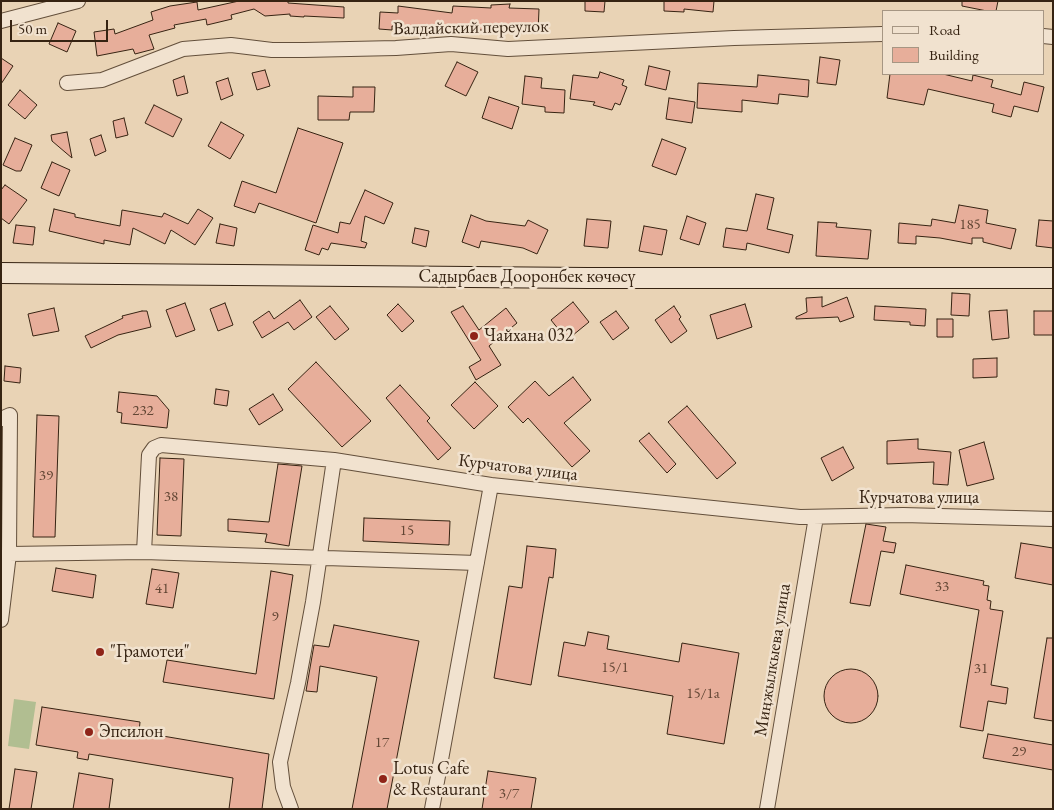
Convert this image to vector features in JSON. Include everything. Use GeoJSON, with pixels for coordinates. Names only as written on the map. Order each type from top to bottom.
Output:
{"type":"FeatureCollection","features":[{"type":"Feature","properties":{"kind":"main road","name":"Садырбаев Дооронбек көчөсү"},"geometry":{"type":"LineString","coordinates":[[1,273],[587,278],[1053,278]]}},
{"type":"Feature","properties":{"kind":"street"},"geometry":{"type":"LineString","coordinates":[[1,21],[78,1]]}},
{"type":"Feature","properties":{"kind":"street","name":"Валдайский переулок"},"geometry":{"type":"LineString","coordinates":[[67,83],[102,80],[183,49],[231,45],[272,50],[396,48],[451,44],[508,49],[734,38],[882,34]]}},
{"type":"Feature","properties":{"kind":"street"},"geometry":{"type":"LineString","coordinates":[[1,419],[10,415],[9,554],[1,620]]}},
{"type":"Feature","properties":{"kind":"street","name":"Курчатова улица"},"geometry":{"type":"LineString","coordinates":[[144,552],[149,455],[154,448],[161,445],[334,460],[491,485],[800,517],[903,515],[1053,519]]}},
{"type":"Feature","properties":{"kind":"street"},"geometry":{"type":"LineString","coordinates":[[291,809],[283,787],[280,762],[298,683],[320,558],[334,460]]}},
{"type":"Feature","properties":{"kind":"street"},"geometry":{"type":"LineString","coordinates":[[432,809],[491,485]]}},
{"type":"Feature","properties":{"kind":"street","name":"Миңжылкыева улица"},"geometry":{"type":"LineString","coordinates":[[767,809],[816,516]]}},
{"type":"Feature","properties":{"kind":"street"},"geometry":{"type":"LineString","coordinates":[[9,554],[144,552],[477,563]]}},
{"type":"Feature","properties":{"kind":"green space"},"geometry":{"type":"Polygon","coordinates":[[[14,699],[36,702],[29,749],[8,746],[14,699]]]}},
{"type":"Feature","properties":{"kind":"building"},"geometry":{"type":"Polygon","coordinates":[[[239,1],[288,1],[288,3],[344,7],[344,18],[290,16],[290,14],[265,16],[254,9],[231,15],[232,19],[207,25],[206,19],[174,25],[175,28],[149,35],[154,49],[135,54],[133,49],[97,56],[94,32],[114,29],[115,34],[153,20],[151,12],[170,6],[197,2],[198,10],[239,1]]]}},
{"type":"Feature","properties":{"kind":"building"},"geometry":{"type":"Polygon","coordinates":[[[585,1],[605,1],[604,12],[585,11],[585,1]]]}},
{"type":"Feature","properties":{"kind":"building"},"geometry":{"type":"Polygon","coordinates":[[[664,1],[714,1],[713,12],[684,9],[684,12],[664,11],[664,1]]]}},
{"type":"Feature","properties":{"kind":"building"},"geometry":{"type":"Polygon","coordinates":[[[962,1],[998,1],[996,10],[982,10],[962,6],[962,1]]]}},
{"type":"Feature","properties":{"kind":"building"},"geometry":{"type":"Polygon","coordinates":[[[510,4],[509,8],[539,9],[538,33],[518,33],[519,30],[472,30],[472,33],[436,32],[392,26],[392,30],[379,29],[380,12],[398,13],[398,6],[452,13],[453,6],[491,8],[491,5],[510,4]]]}},
{"type":"Feature","properties":{"kind":"building"},"geometry":{"type":"Polygon","coordinates":[[[58,23],[76,31],[67,52],[49,44],[58,23]]]}},
{"type":"Feature","properties":{"kind":"building"},"geometry":{"type":"Polygon","coordinates":[[[820,57],[840,60],[836,85],[817,83],[820,57]]]}},
{"type":"Feature","properties":{"kind":"building"},"geometry":{"type":"Polygon","coordinates":[[[1,58],[13,66],[1,84],[1,58]]]}},
{"type":"Feature","properties":{"kind":"building"},"geometry":{"type":"Polygon","coordinates":[[[457,62],[478,72],[466,96],[445,86],[457,62]]]}},
{"type":"Feature","properties":{"kind":"building"},"geometry":{"type":"Polygon","coordinates":[[[649,66],[670,71],[666,90],[645,85],[649,66]]]}},
{"type":"Feature","properties":{"kind":"building"},"geometry":{"type":"Polygon","coordinates":[[[265,70],[270,86],[257,90],[252,73],[265,70]]]}},
{"type":"Feature","properties":{"kind":"building"},"geometry":{"type":"Polygon","coordinates":[[[600,72],[624,80],[622,85],[627,87],[620,105],[615,103],[612,110],[593,105],[595,102],[570,99],[573,75],[598,78],[600,72]]]}},
{"type":"Feature","properties":{"kind":"building"},"geometry":{"type":"Polygon","coordinates":[[[758,75],[809,80],[808,97],[779,94],[778,104],[742,100],[742,112],[697,108],[698,83],[757,87],[758,75]]]}},
{"type":"Feature","properties":{"kind":"building"},"geometry":{"type":"Polygon","coordinates":[[[890,75],[947,75],[972,81],[973,75],[993,80],[991,87],[1021,95],[1024,82],[1044,87],[1038,112],[1014,106],[1011,117],[992,112],[994,104],[928,89],[924,105],[887,98],[890,75]]]}},
{"type":"Feature","properties":{"kind":"building"},"geometry":{"type":"Polygon","coordinates":[[[184,76],[188,93],[177,96],[173,80],[184,76]]]}},
{"type":"Feature","properties":{"kind":"building"},"geometry":{"type":"Polygon","coordinates":[[[525,76],[542,78],[541,88],[565,90],[564,113],[545,112],[545,107],[522,104],[525,76]]]}},
{"type":"Feature","properties":{"kind":"building"},"geometry":{"type":"Polygon","coordinates":[[[228,78],[233,95],[221,100],[216,82],[228,78]]]}},
{"type":"Feature","properties":{"kind":"building"},"geometry":{"type":"Polygon","coordinates":[[[353,87],[375,87],[374,112],[350,112],[349,120],[318,120],[318,96],[353,97],[353,87]]]}},
{"type":"Feature","properties":{"kind":"building"},"geometry":{"type":"Polygon","coordinates":[[[20,90],[37,105],[25,119],[8,105],[20,90]]]}},
{"type":"Feature","properties":{"kind":"building"},"geometry":{"type":"Polygon","coordinates":[[[489,97],[519,107],[512,129],[482,118],[489,97]]]}},
{"type":"Feature","properties":{"kind":"building"},"geometry":{"type":"Polygon","coordinates":[[[669,98],[695,102],[692,123],[666,119],[669,98]]]}},
{"type":"Feature","properties":{"kind":"building"},"geometry":{"type":"Polygon","coordinates":[[[154,105],[182,119],[173,137],[145,123],[154,105]]]}},
{"type":"Feature","properties":{"kind":"building"},"geometry":{"type":"Polygon","coordinates":[[[124,118],[128,135],[116,138],[113,121],[124,118]]]}},
{"type":"Feature","properties":{"kind":"building"},"geometry":{"type":"Polygon","coordinates":[[[221,122],[244,135],[230,159],[208,146],[221,122]]]}},
{"type":"Feature","properties":{"kind":"building"},"geometry":{"type":"Polygon","coordinates":[[[298,128],[343,143],[316,223],[259,203],[255,213],[234,206],[242,181],[276,193],[298,128]]]}},
{"type":"Feature","properties":{"kind":"building"},"geometry":{"type":"Polygon","coordinates":[[[67,132],[72,158],[52,141],[51,135],[67,132]]]}},
{"type":"Feature","properties":{"kind":"building"},"geometry":{"type":"Polygon","coordinates":[[[101,135],[106,151],[95,156],[90,139],[101,135]]]}},
{"type":"Feature","properties":{"kind":"building"},"geometry":{"type":"Polygon","coordinates":[[[15,138],[32,145],[21,171],[16,171],[3,165],[15,138]]]}},
{"type":"Feature","properties":{"kind":"building"},"geometry":{"type":"Polygon","coordinates":[[[662,139],[686,148],[676,175],[652,166],[662,139]]]}},
{"type":"Feature","properties":{"kind":"building"},"geometry":{"type":"Polygon","coordinates":[[[52,162],[70,170],[59,196],[41,188],[52,162]]]}},
{"type":"Feature","properties":{"kind":"building"},"geometry":{"type":"Polygon","coordinates":[[[5,185],[27,200],[9,224],[1,218],[1,190],[5,185]]]}},
{"type":"Feature","properties":{"kind":"building"},"geometry":{"type":"Polygon","coordinates":[[[365,190],[393,203],[384,224],[365,216],[361,241],[367,243],[365,248],[331,243],[328,250],[322,248],[319,255],[305,250],[313,225],[338,233],[340,222],[350,224],[365,190]]]}},
{"type":"Feature","properties":{"kind":"building"},"geometry":{"type":"Polygon","coordinates":[[[756,194],[774,198],[767,229],[793,235],[789,253],[747,243],[746,250],[723,247],[726,228],[747,231],[756,194]]]}},
{"type":"Feature","properties":{"kind":"building"},"geometry":{"type":"Polygon","coordinates":[[[959,205],[988,210],[986,223],[1016,229],[1011,249],[983,242],[983,238],[972,238],[972,244],[916,236],[916,244],[898,243],[899,223],[931,226],[932,219],[955,223],[959,205]]]}},
{"type":"Feature","properties":{"kind":"building"},"geometry":{"type":"Polygon","coordinates":[[[54,209],[75,214],[75,217],[120,226],[122,210],[162,217],[164,213],[188,224],[198,209],[213,218],[195,245],[171,230],[165,244],[133,228],[130,245],[104,240],[104,244],[49,231],[54,209]]]}},
{"type":"Feature","properties":{"kind":"building"},"geometry":{"type":"Polygon","coordinates":[[[471,215],[486,221],[525,226],[528,220],[548,230],[537,254],[523,248],[481,241],[479,248],[462,242],[471,215]]]}},
{"type":"Feature","properties":{"kind":"building"},"geometry":{"type":"Polygon","coordinates":[[[687,216],[706,223],[699,245],[680,239],[687,216]]]}},
{"type":"Feature","properties":{"kind":"building"},"geometry":{"type":"Polygon","coordinates":[[[587,219],[611,221],[608,248],[584,246],[587,219]]]}},
{"type":"Feature","properties":{"kind":"building"},"geometry":{"type":"Polygon","coordinates":[[[1039,220],[1053,221],[1053,248],[1036,246],[1039,220]]]}},
{"type":"Feature","properties":{"kind":"building"},"geometry":{"type":"Polygon","coordinates":[[[818,222],[837,223],[836,227],[871,230],[868,259],[816,256],[818,222]]]}},
{"type":"Feature","properties":{"kind":"building"},"geometry":{"type":"Polygon","coordinates":[[[220,224],[237,228],[234,246],[216,243],[220,224]]]}},
{"type":"Feature","properties":{"kind":"building"},"geometry":{"type":"Polygon","coordinates":[[[16,225],[35,227],[33,245],[13,243],[16,225]]]}},
{"type":"Feature","properties":{"kind":"building"},"geometry":{"type":"Polygon","coordinates":[[[644,226],[667,230],[662,255],[639,251],[644,226]]]}},
{"type":"Feature","properties":{"kind":"building"},"geometry":{"type":"Polygon","coordinates":[[[415,228],[429,231],[426,247],[412,243],[415,228]]]}},
{"type":"Feature","properties":{"kind":"building"},"geometry":{"type":"Polygon","coordinates":[[[952,293],[970,294],[969,316],[951,315],[952,293]]]}},
{"type":"Feature","properties":{"kind":"building"},"geometry":{"type":"Polygon","coordinates":[[[822,297],[822,307],[847,297],[854,317],[840,322],[838,317],[796,319],[796,317],[807,312],[806,298],[822,297]]]}},
{"type":"Feature","properties":{"kind":"building"},"geometry":{"type":"Polygon","coordinates":[[[300,300],[312,317],[294,330],[288,322],[262,338],[253,322],[269,311],[274,319],[300,300]]]}},
{"type":"Feature","properties":{"kind":"building"},"geometry":{"type":"Polygon","coordinates":[[[573,302],[589,322],[567,340],[551,320],[573,302]]]}},
{"type":"Feature","properties":{"kind":"building"},"geometry":{"type":"Polygon","coordinates":[[[185,303],[195,330],[176,337],[166,310],[185,303]]]}},
{"type":"Feature","properties":{"kind":"building"},"geometry":{"type":"Polygon","coordinates":[[[225,303],[233,325],[218,331],[210,309],[225,303]]]}},
{"type":"Feature","properties":{"kind":"building"},"geometry":{"type":"Polygon","coordinates":[[[398,304],[414,321],[402,332],[387,315],[398,304]]]}},
{"type":"Feature","properties":{"kind":"building"},"geometry":{"type":"Polygon","coordinates":[[[745,304],[752,327],[717,339],[710,315],[745,304]]]}},
{"type":"Feature","properties":{"kind":"building"},"geometry":{"type":"Polygon","coordinates":[[[330,306],[349,329],[335,340],[316,317],[330,306]]]}},
{"type":"Feature","properties":{"kind":"building","name":"Чайхана 032"},"geometry":{"type":"Polygon","coordinates":[[[463,306],[479,330],[506,308],[517,323],[489,346],[501,365],[476,380],[469,367],[481,360],[451,312],[463,306]]]}},
{"type":"Feature","properties":{"kind":"building"},"geometry":{"type":"Polygon","coordinates":[[[674,306],[681,317],[679,319],[687,331],[671,343],[655,320],[674,306]]]}},
{"type":"Feature","properties":{"kind":"building"},"geometry":{"type":"Polygon","coordinates":[[[875,306],[926,309],[925,326],[910,325],[910,322],[874,320],[875,306]]]}},
{"type":"Feature","properties":{"kind":"building"},"geometry":{"type":"Polygon","coordinates":[[[54,308],[59,331],[33,336],[28,314],[54,308]]]}},
{"type":"Feature","properties":{"kind":"building"},"geometry":{"type":"Polygon","coordinates":[[[1007,310],[1009,338],[992,340],[989,311],[1007,310]]]}},
{"type":"Feature","properties":{"kind":"building"},"geometry":{"type":"Polygon","coordinates":[[[147,311],[151,327],[118,335],[91,348],[85,336],[123,318],[122,316],[147,311]]]}},
{"type":"Feature","properties":{"kind":"building"},"geometry":{"type":"Polygon","coordinates":[[[616,311],[629,328],[613,340],[600,322],[616,311]]]}},
{"type":"Feature","properties":{"kind":"building"},"geometry":{"type":"Polygon","coordinates":[[[1034,311],[1053,311],[1053,335],[1034,335],[1034,311]]]}},
{"type":"Feature","properties":{"kind":"building"},"geometry":{"type":"Polygon","coordinates":[[[937,319],[953,319],[953,337],[937,337],[937,319]]]}},
{"type":"Feature","properties":{"kind":"building"},"geometry":{"type":"Polygon","coordinates":[[[997,358],[997,377],[973,378],[973,359],[997,358]]]}},
{"type":"Feature","properties":{"kind":"building"},"geometry":{"type":"Polygon","coordinates":[[[316,362],[371,421],[342,447],[288,389],[316,362]]]}},
{"type":"Feature","properties":{"kind":"building"},"geometry":{"type":"Polygon","coordinates":[[[5,366],[21,368],[20,383],[4,381],[5,366]]]}},
{"type":"Feature","properties":{"kind":"building"},"geometry":{"type":"Polygon","coordinates":[[[573,377],[591,400],[564,423],[590,451],[572,467],[528,418],[523,423],[508,407],[535,381],[549,396],[573,377]]]}},
{"type":"Feature","properties":{"kind":"building"},"geometry":{"type":"Polygon","coordinates":[[[475,382],[498,406],[474,429],[451,405],[475,382]]]}},
{"type":"Feature","properties":{"kind":"building"},"geometry":{"type":"Polygon","coordinates":[[[400,385],[430,418],[427,421],[451,448],[438,460],[386,398],[400,385]]]}},
{"type":"Feature","properties":{"kind":"building"},"geometry":{"type":"Polygon","coordinates":[[[216,389],[229,391],[227,406],[214,404],[216,389]]]}},
{"type":"Feature","properties":{"kind":"building"},"geometry":{"type":"Polygon","coordinates":[[[119,392],[157,396],[169,410],[167,428],[121,423],[122,413],[117,412],[119,392]]]}},
{"type":"Feature","properties":{"kind":"building"},"geometry":{"type":"Polygon","coordinates":[[[273,394],[283,410],[259,425],[249,409],[273,394]]]}},
{"type":"Feature","properties":{"kind":"building"},"geometry":{"type":"Polygon","coordinates":[[[687,406],[736,463],[717,479],[668,422],[687,406]]]}},
{"type":"Feature","properties":{"kind":"building"},"geometry":{"type":"Polygon","coordinates":[[[37,415],[59,416],[55,537],[33,537],[37,415]]]}},
{"type":"Feature","properties":{"kind":"building"},"geometry":{"type":"Polygon","coordinates":[[[649,433],[676,464],[667,473],[639,441],[649,433]]]}},
{"type":"Feature","properties":{"kind":"building"},"geometry":{"type":"Polygon","coordinates":[[[918,439],[918,449],[951,452],[948,485],[933,484],[934,462],[887,464],[887,441],[918,439]]]}},
{"type":"Feature","properties":{"kind":"building"},"geometry":{"type":"Polygon","coordinates":[[[984,442],[994,479],[967,486],[959,450],[984,442]]]}},
{"type":"Feature","properties":{"kind":"building"},"geometry":{"type":"Polygon","coordinates":[[[843,447],[854,468],[832,481],[821,458],[843,447]]]}},
{"type":"Feature","properties":{"kind":"building"},"geometry":{"type":"Polygon","coordinates":[[[160,458],[184,459],[181,536],[157,535],[160,458]]]}},
{"type":"Feature","properties":{"kind":"building"},"geometry":{"type":"Polygon","coordinates":[[[278,464],[302,466],[289,546],[265,542],[267,534],[228,531],[228,519],[269,522],[278,464]]]}},
{"type":"Feature","properties":{"kind":"building"},"geometry":{"type":"Polygon","coordinates":[[[364,518],[450,521],[449,545],[363,541],[364,518]]]}},
{"type":"Feature","properties":{"kind":"building"},"geometry":{"type":"Polygon","coordinates":[[[866,524],[886,527],[883,541],[896,543],[894,553],[881,551],[870,606],[850,603],[866,524]]]}},
{"type":"Feature","properties":{"kind":"building"},"geometry":{"type":"Polygon","coordinates":[[[1021,543],[1053,548],[1053,585],[1015,578],[1021,543]]]}},
{"type":"Feature","properties":{"kind":"building"},"geometry":{"type":"Polygon","coordinates":[[[527,546],[556,549],[553,578],[549,577],[531,685],[494,678],[509,586],[522,588],[527,546]]]}},
{"type":"Feature","properties":{"kind":"building"},"geometry":{"type":"Polygon","coordinates":[[[906,565],[984,581],[983,585],[989,586],[987,600],[991,601],[990,609],[1003,611],[991,685],[1008,688],[1006,704],[988,701],[983,731],[960,727],[979,610],[900,594],[906,565]]]}},
{"type":"Feature","properties":{"kind":"building"},"geometry":{"type":"Polygon","coordinates":[[[56,568],[96,575],[93,598],[52,591],[56,568]]]}},
{"type":"Feature","properties":{"kind":"building"},"geometry":{"type":"Polygon","coordinates":[[[152,569],[179,573],[173,608],[146,604],[152,569]]]}},
{"type":"Feature","properties":{"kind":"building"},"geometry":{"type":"Polygon","coordinates":[[[271,571],[293,575],[274,699],[163,682],[167,660],[256,674],[271,571]]]}},
{"type":"Feature","properties":{"kind":"building"},"geometry":{"type":"Polygon","coordinates":[[[334,625],[419,641],[387,809],[352,809],[377,677],[320,666],[317,692],[306,691],[314,645],[329,647],[334,625]]]}},
{"type":"Feature","properties":{"kind":"building"},"geometry":{"type":"Polygon","coordinates":[[[588,632],[609,636],[607,649],[679,662],[682,643],[739,653],[724,744],[667,734],[673,696],[558,676],[564,642],[585,646],[588,632]]]}},
{"type":"Feature","properties":{"kind":"building"},"geometry":{"type":"Polygon","coordinates":[[[1047,638],[1053,638],[1053,721],[1034,718],[1047,638]]]}},
{"type":"Feature","properties":{"kind":"building"},"geometry":{"type":"Polygon","coordinates":[[[851,669],[861,671],[870,677],[876,686],[878,696],[876,706],[870,715],[861,721],[851,723],[841,721],[832,715],[826,706],[824,696],[826,686],[832,677],[841,671],[851,669]]]}},
{"type":"Feature","properties":{"kind":"building"},"geometry":{"type":"Polygon","coordinates":[[[42,707],[140,722],[139,732],[269,754],[262,809],[229,809],[233,778],[89,754],[88,760],[77,758],[78,752],[36,745],[42,707]]]}},
{"type":"Feature","properties":{"kind":"building"},"geometry":{"type":"Polygon","coordinates":[[[988,734],[1053,745],[1053,770],[983,758],[988,734]]]}},
{"type":"Feature","properties":{"kind":"building"},"geometry":{"type":"Polygon","coordinates":[[[15,769],[37,772],[31,809],[9,809],[15,769]]]}},
{"type":"Feature","properties":{"kind":"building"},"geometry":{"type":"Polygon","coordinates":[[[488,771],[536,778],[531,809],[482,809],[488,771]]]}},
{"type":"Feature","properties":{"kind":"building"},"geometry":{"type":"Polygon","coordinates":[[[79,773],[113,779],[109,809],[73,809],[79,773]]]}},
{"type":"Feature","properties":{"kind":"place","name":"Чайхана 032"},"geometry":{"type":"Point","coordinates":[474,336]}},
{"type":"Feature","properties":{"kind":"place","name":"\"Грамотеи\""},"geometry":{"type":"Point","coordinates":[100,652]}},
{"type":"Feature","properties":{"kind":"place","name":"Эпсилон"},"geometry":{"type":"Point","coordinates":[89,732]}},
{"type":"Feature","properties":{"kind":"place","name":"Lotus Cafe & Restaurant"},"geometry":{"type":"Point","coordinates":[383,779]}}]}
